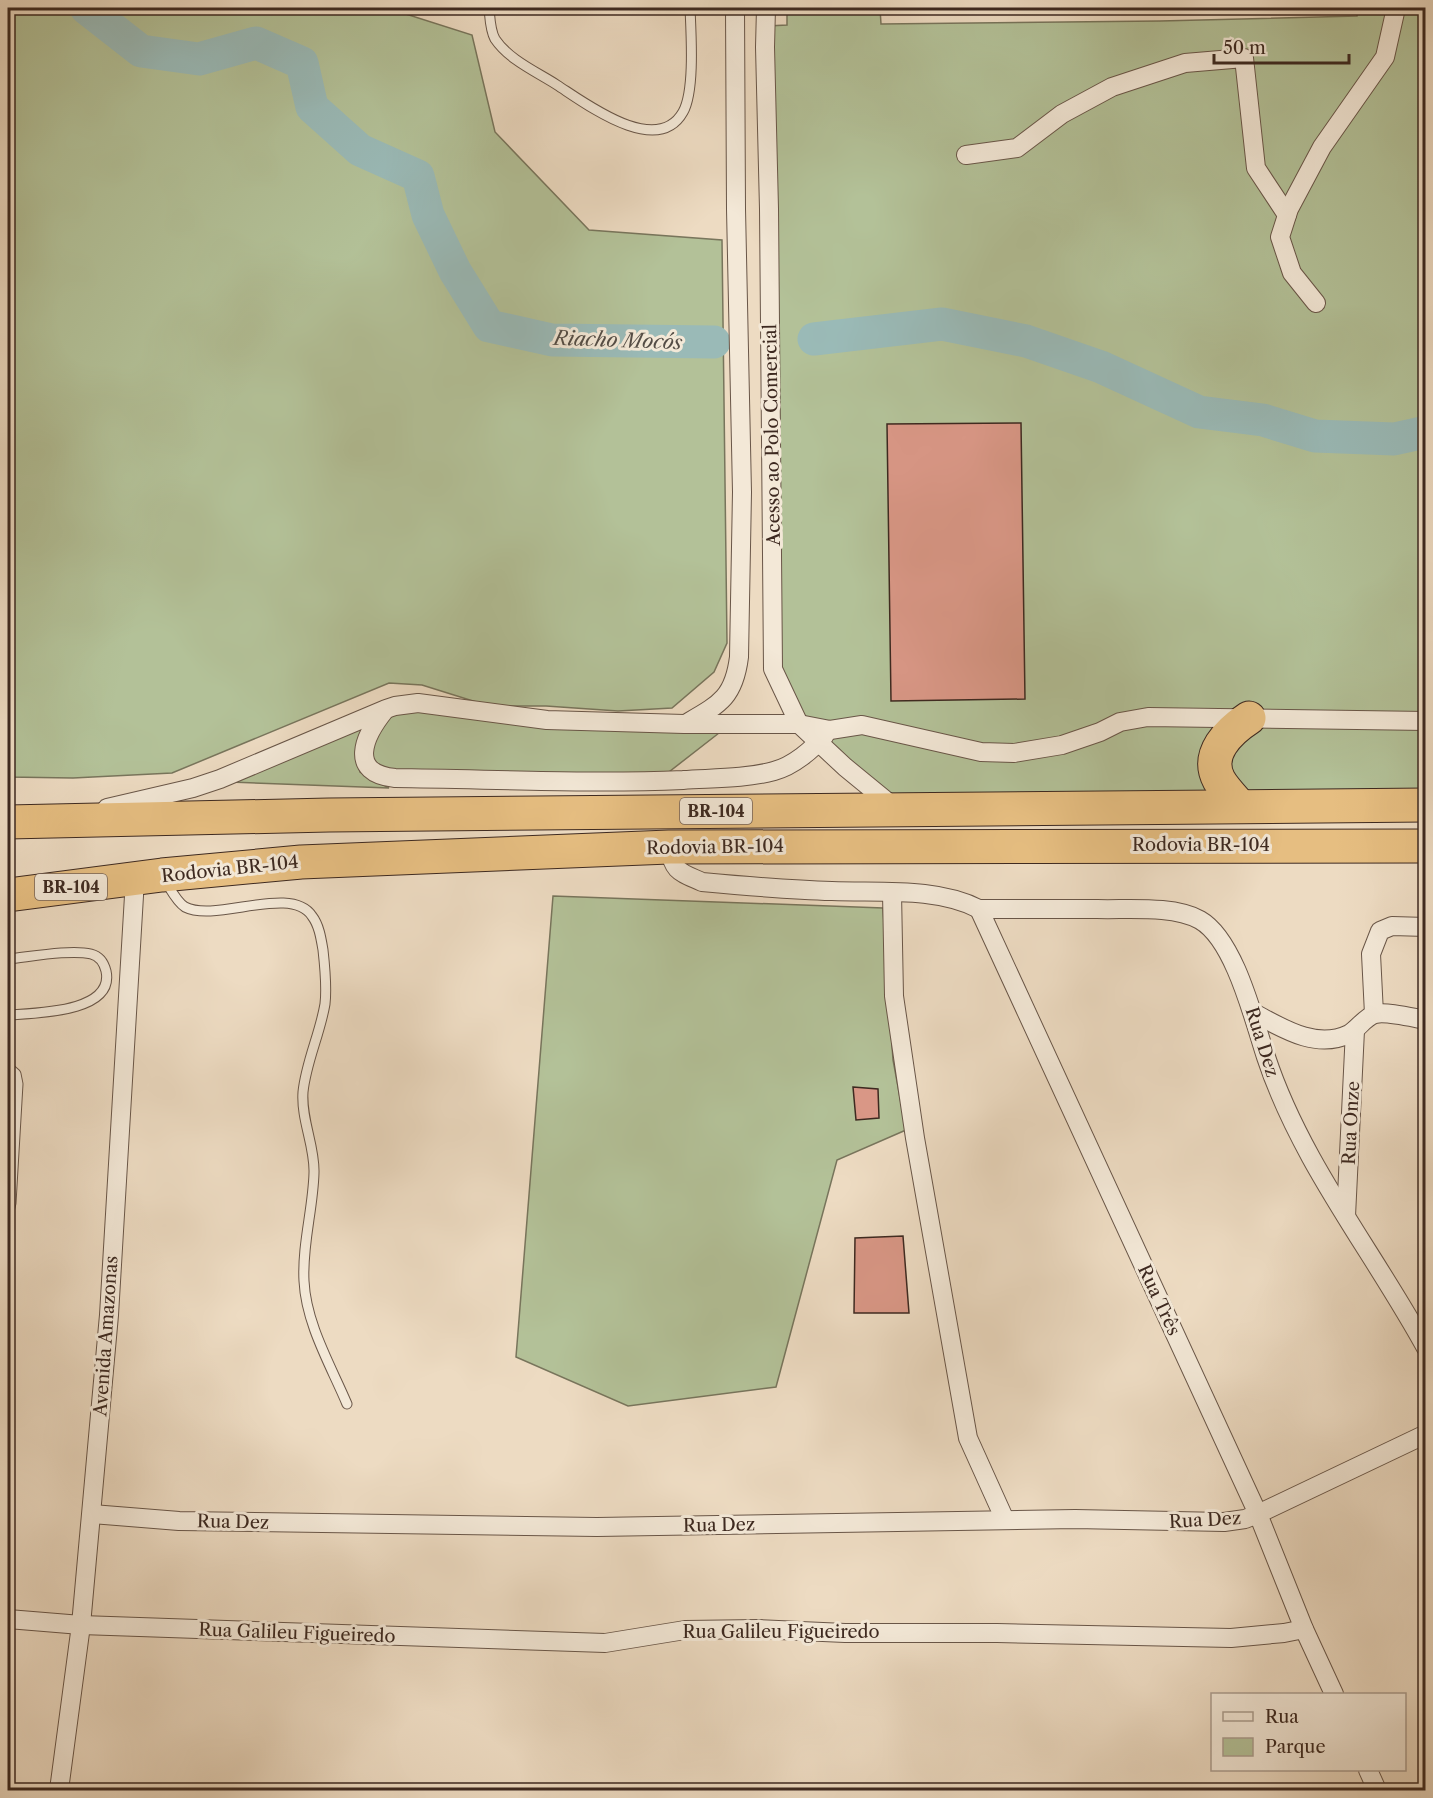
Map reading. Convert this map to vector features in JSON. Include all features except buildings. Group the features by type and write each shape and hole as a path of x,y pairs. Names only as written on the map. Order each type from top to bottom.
{"highway":[{"path":"1240,806 1219,779 1216,772 1216,759 1228,733 1250,718"},
{"name":"Rodovia BR-104","path":"8,822 329,814 1425,805"},
{"name":"Rodovia BR-104","path":"8,895 148,877 356,858 496,855 669,847 1425,846"}],"street":[{"name":"Acesso ao Polo Comercial","path":"684,724 713,708 728,694 736,678 739,657 742,492 736,209 735,8"},
{"name":"Acesso ao Polo Comercial","path":"766,8 773,669 799,724 824,736 899,811"},
{"path":"1316,303 1292,273 1280,237 1287,215 1323,147 1385,57 1396,8"},
{"path":"966,155 1017,148 1062,114 1112,87 1185,63 1244,58 1256,168 1287,215"},
{"path":"736,209 769,209"},
{"path":"47,822 202,785 395,705 418,703 537,719 684,724 799,724"},
{"path":"386,709 371,726 364,754 365,761 375,773 395,778 620,782 736,777 774,771 799,758 824,736 852,725 868,726 981,752 1014,753 1062,745 1130,719 1148,717 1425,721"},
{"path":"669,847 671,861 675,867 702,882 805,890 942,896 979,909"},
{"name":"Avenida Amazonas","path":"59,1791 81,1625 92,1514 148,877"},
{"path":"892,893 894,996 915,1138 968,1438 1005,1520"},
{"name":"Rua Dez","path":"979,909 1144,909 1172,912 1200,920 1213,930 1228,952 1254,1013 1281,1099 1320,1175 1425,1348"},
{"name":"Rua Três","path":"979,909 1258,1514 1304,1629 1333,1693"},
{"path":"1374,1014 1371,954 1380,931 1392,926 1425,927"},
{"path":"1254,1013 1300,1036 1312,1038 1338,1037 1355,1030 1374,1014 1425,1020"},
{"name":"Rua Onze","path":"1346,1216 1355,1030"},
{"name":"Rua Dez","path":"92,1514 179,1521 597,1527 1005,1520 1224,1522 1245,1519 1258,1514 1425,1434"},
{"name":"Rua Galileu Figueiredo","path":"8,1620 81,1625 605,1643 685,1630 759,1629 844,1633 997,1633 1231,1638 1304,1629"},
{"path":"1368,1771 1377,1791"}],"lane":[{"path":"489,8 494,37 516,59 608,118 628,126 652,129 675,122 686,106 690,80 690,8"},
{"path":"148,877 192,909 298,905 311,913 318,929 324,958 326,990 303,1095 315,1171 303,1261 305,1297 310,1316 348,1404"},
{"path":"8,959 56,954 94,955 104,964 107,978 103,990 87,1003 57,1010 8,1015"},
{"path":"8,1067 16,1074 18,1084 11,1203 8,1216"}],"green space":[{"path":"8,8 387,8 472,35 495,132 589,230 722,240 727,643 714,672 672,708 618,711 546,706 489,706 422,685 389,683 172,773 73,778 8,777"},
{"path":"787,8 880,8 881,24 1357,16 1357,8 1425,8 1425,800 901,802 817,738 777,667 767,26 787,25"},
{"path":"410,710 506,722 719,733 665,775 388,773 373,763 373,734 386,717"},
{"path":"363,724 359,746 360,772 389,788 230,782"},
{"path":"553,896 883,908 893,1060 906,1130 837,1160 776,1387 628,1406 516,1357"}],"waterway":[{"name":"Riacho Mocós","path":"86,8 141,51 199,59 256,43 302,63 312,107 360,150 418,176 428,215 455,271 489,326 552,340 714,342"},
{"path":"814,339 942,324 1026,341 1101,367 1199,412 1263,420 1315,436 1394,439 1426,432"}]}
